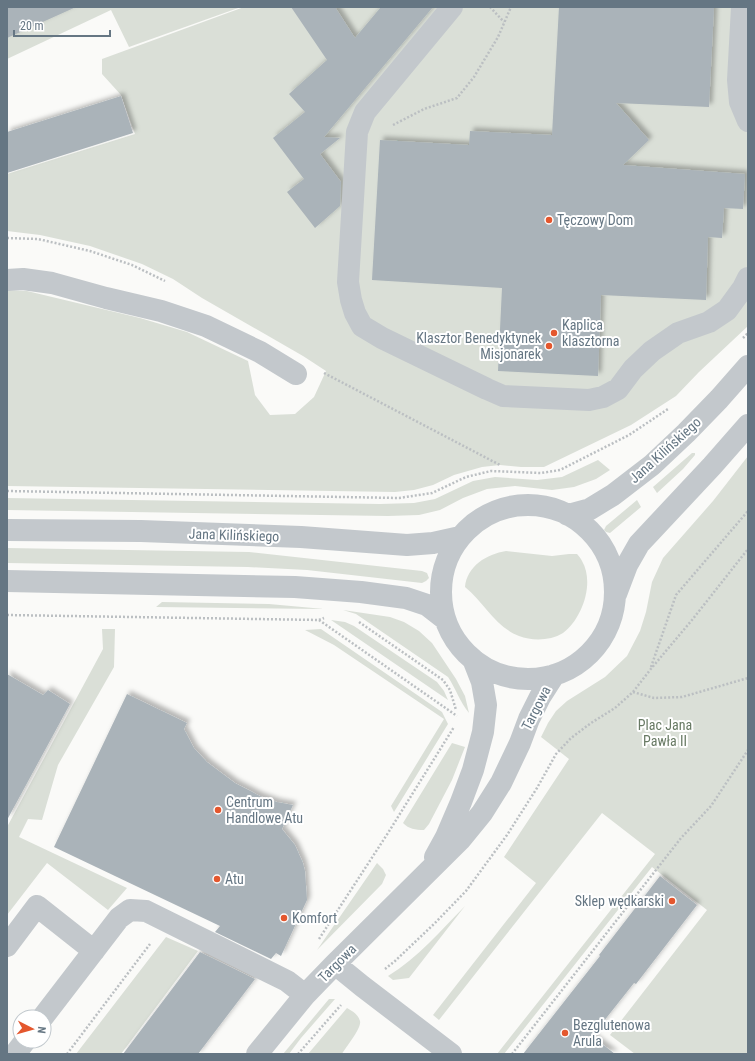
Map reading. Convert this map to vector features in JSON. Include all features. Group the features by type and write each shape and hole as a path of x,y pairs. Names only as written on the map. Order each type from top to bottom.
{"street":[{"path":"452,7 365,112 357,132 348,282 351,300 362,326 382,338 487,390 503,396 589,400 603,397 618,390 634,369 652,350 678,334 709,322 727,310 744,288 748,278"},
{"path":"742,7 738,80 740,102 748,121"},
{"path":"7,280 23,279 52,283 161,311 206,326 253,348 296,374"},
{"name":"Jana Kilińskiego","path":"568,515 590,510 613,495 652,465 719,399 748,366"},
{"path":"615,597 614,577 608,558 598,540 585,526 568,515 552,508 536,505 502,509 486,516 472,525 460,537 452,549 446,562 441,591 445,619 452,634 461,648 484,667 497,674 511,678 525,679 539,679 570,669 584,659 596,646 606,631 612,615 615,597 627,565 639,544 748,426"},
{"name":"Jana Kilińskiego","path":"7,530 165,532 301,537 407,545 433,543 460,537"},
{"path":"7,581 295,587 361,592 406,598 427,604 445,619"},
{"name":"Targowa","path":"424,877 446,837 461,802 473,770 483,732 486,705 482,682 473,659"},
{"name":"Targowa","path":"257,1054 305,995 334,964 460,840 482,813 501,783 520,743 529,719 540,697 554,675"},
{"path":"7,946 37,906 94,951"},
{"path":"49,1009 119,918 130,910 146,911 167,921 287,981 305,995"},
{"path":"334,964 451,1054"}],"path":[{"path":"490,7 504,22"},
{"path":"390,127 424,109 457,98 474,77 498,37 511,7"},
{"path":"7,238 38,239 90,251 132,265"},
{"path":"742,339 748,333"},
{"path":"7,491 399,498 432,493 466,477 491,471 541,473 560,470 629,435 670,407"},
{"path":"650,670 676,595 748,511"},
{"path":"298,1054 338,1008 362,986 395,961 466,891 507,835 537,788 556,754 571,738 615,708 633,692 748,549"},
{"path":"7,615 319,620 325,618"},
{"path":"319,620 459,718 450,690 443,680 359,621"},
{"path":"633,692 654,698 682,697 748,678"},
{"path":"316,943 388,833 455,725"},
{"path":"512,1054 681,838 711,806 748,750"},
{"path":"67,1054 167,921"}],"green space":[{"path":"7,7 241,7 129,47 111,10 7,59"},
{"path":"244,7 748,7 748,326 676,396 631,425 544,467 500,465 482,467 454,475 433,485 414,490 395,492 7,486 7,290 27,291 140,318 187,332 248,361 255,395 270,415 295,414 314,397 326,371 303,356 202,298 173,279 142,264 90,246 40,235 7,231 7,174 135,134 121,95 102,74 102,59"},
{"path":"692,453 695,453 695,455 683,469 657,493 653,487"},
{"name":"Plac Jana Pawła II","path":"748,456 748,1054 635,1054 610,1035 707,910 652,867 504,1054 497,1054 655,854 602,813 439,1020 433,1015 536,883 504,857 569,759 541,737 556,711 567,701 605,677 627,656 640,631 646,612 652,582 663,558 713,501"},
{"path":"598,460 610,470 596,479 574,487 552,490 515,486 487,489 463,498 440,510 419,515 388,516 7,510 7,498 380,504 414,503 435,499 473,481 495,477 537,480 562,477"},
{"path":"637,500 641,507 610,533 604,530 606,526"},
{"path":"7,548 249,552 422,571 427,573 429,578 422,583 307,570 248,567 7,563"},
{"path":"506,551 552,556 577,554 580,558 586,570 587,590 581,610 576,619 563,633 547,639 530,639 519,636 503,627 465,587 470,573 479,562 492,555"},
{"path":"162,602 269,604 324,609 156,607"},
{"path":"343,610 390,617 404,622 419,631 432,643 456,679 465,696 469,713 448,677 356,614"},
{"path":"331,620 345,622 354,626 437,682 444,691 448,700"},
{"path":"102,629 115,629 114,667 58,765 42,820 28,819 19,837 127,888 108,910 47,863 7,915 7,827 103,649"},
{"path":"321,629 442,712 448,724 394,812 391,806 444,719 334,645 305,630"},
{"path":"452,743 465,747 452,780 429,824 424,830 410,828 403,823"},
{"path":"377,863 386,875 382,884 317,950"},
{"path":"465,906 409,978 393,980 388,976 419,952"},
{"path":"166,937 198,951 121,1054 76,1054"},
{"path":"329,999 335,999 289,1054 283,1054"},
{"path":"347,1008 358,1016 360,1024 356,1033 342,1054 308,1054"}],"building":[{"path":"7,7 76,7 7,38"},
{"path":"291,7 335,7 355,38 381,7 433,7 324,137 340,138 320,154 341,182 340,206 315,228 287,192 304,179 273,138 305,112 289,94 327,60"},
{"name":"Tęczowy Dom","path":"559,7 714,7 709,107 616,103 649,140 623,165 745,174 743,209 724,208 722,238 708,237 706,300 601,295 598,376 498,371 502,288 372,280 380,140 469,145 470,131 552,135"},
{"path":"121,96 133,133 7,173 7,132"},
{"path":"7,674 43,695 48,690 70,704 7,820"},
{"path":"127,694 187,723 184,729 194,748 207,762 235,783 260,796 277,802 293,805 282,829 295,845 303,863 307,900 281,956 276,953 271,959 215,932 220,926 54,847"},
{"path":"660,876 697,905 636,984 634,983 592,1036 615,1054 523,1054 600,956 599,955"},
{"path":"200,952 255,979 198,1054 123,1054"}],"place":[{"name":"Tęczowy Dom","path":"549,220"},
{"name":"Kaplica klasztorna","path":"554,333"},
{"name":"Klasztor Benedyktynek Misjonarek","path":"549,346"},
{"name":"Centrum Handlowe Atu","path":"218,810"},
{"name":"Atu","path":"217,879"},
{"name":"Sklep wędkarski","path":"672,901"},
{"name":"Komfort","path":"284,918"},
{"name":"Bezglutenowa Arula","path":"565,1033"}]}
